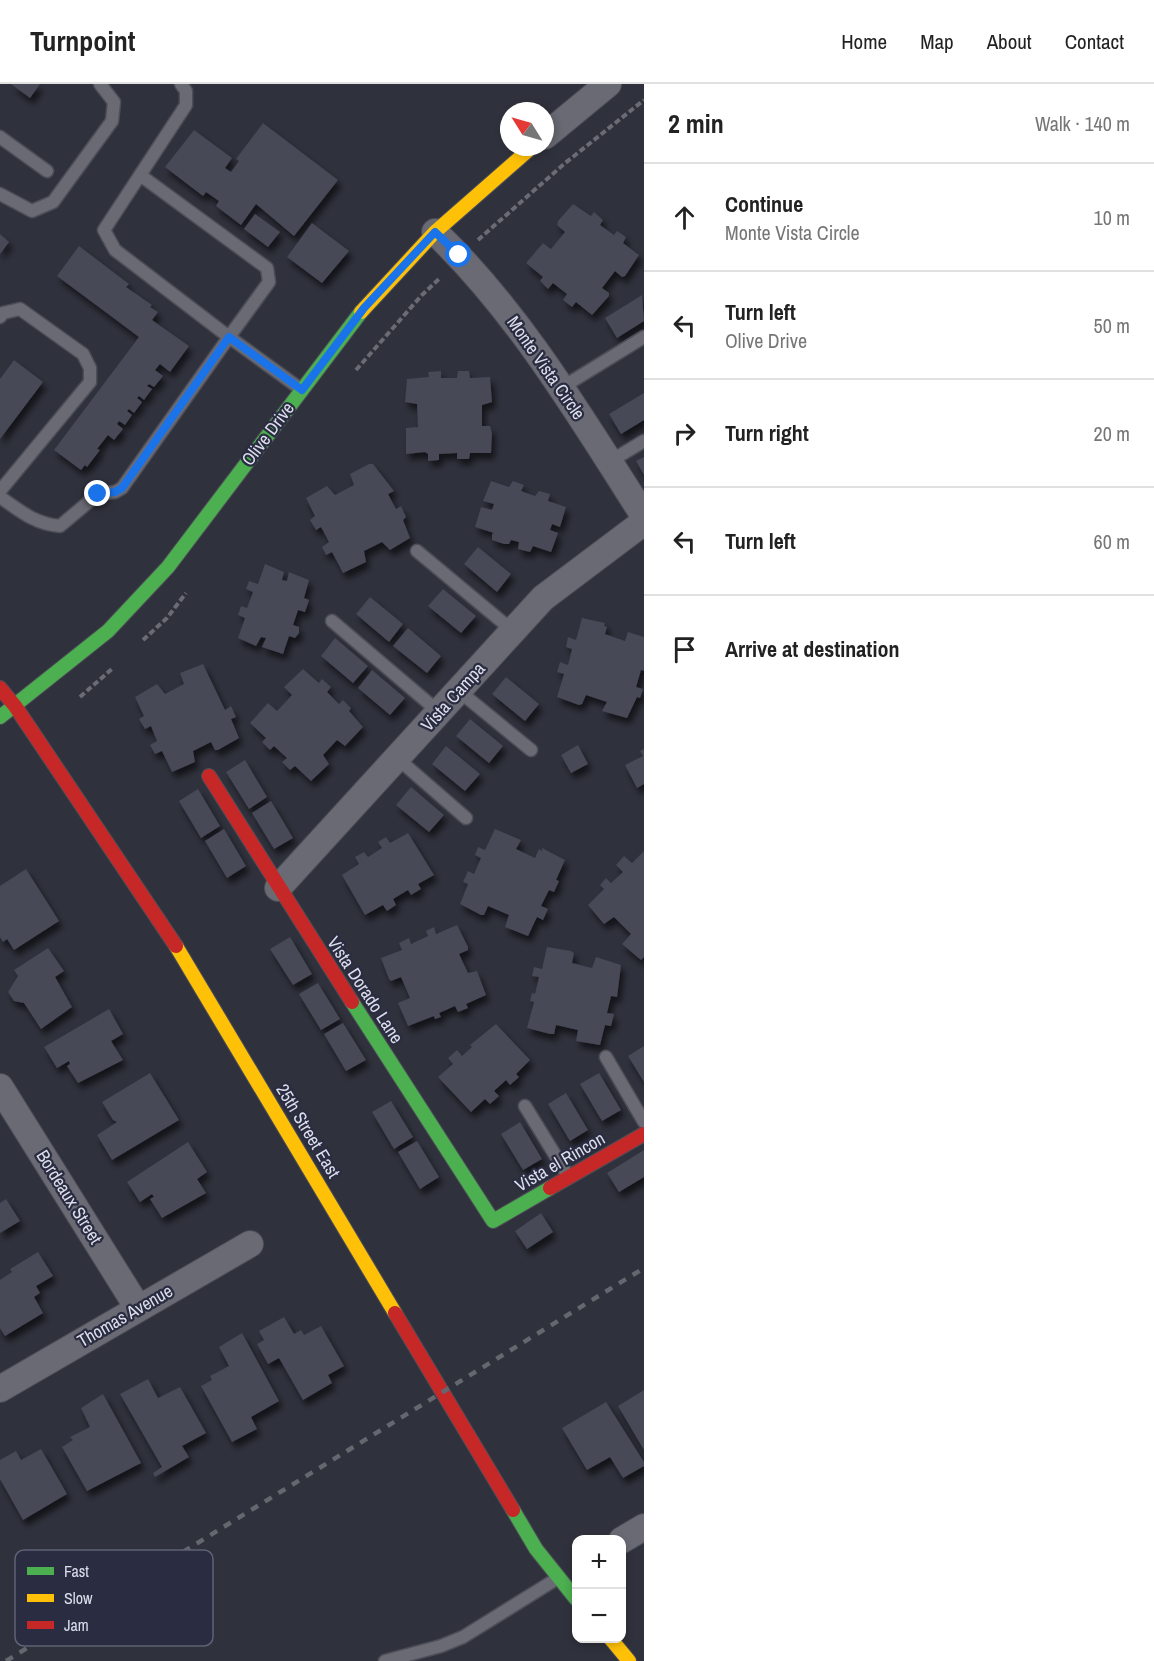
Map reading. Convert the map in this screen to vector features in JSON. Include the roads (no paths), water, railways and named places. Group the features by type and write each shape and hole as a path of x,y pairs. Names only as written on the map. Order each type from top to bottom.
{"street":[{"path":"554,129 608,84"},
{"name":"Olive Drive","path":"0,717 108,631 168,567 364,308 435,232 522,156"},
{"name":"Monte Vista Circle","path":"435,232 492,292 561,388 644,516"},
{"name":"Vista Campa","path":"278,888 543,598 644,522"},
{"name":"25th Street East","path":"0,687 185,960 536,1550 568,1572 573,1589"},
{"name":"Vista Dorado Lane","path":"209,776 278,888 493,1221"},
{"name":"Bordeaux Street","path":"0,1087 138,1308"},
{"name":"Vista el Rincon","path":"493,1221 644,1134"},
{"name":"Thomas Avenue","path":"0,1389 250,1244"},
{"path":"626,1537 644,1527"},
{"path":"614,1643 629,1661"}],"lane":[{"path":"0,194 32,211 53,202 112,121 114,102 100,84"},
{"path":"181,84 186,91 186,105 104,230 115,250 302,390"},
{"path":"0,137 47,171"},
{"path":"0,497 31,519 44,525 60,526 98,494 115,492 122,488 269,282 267,268 140,176"},
{"path":"0,317 3,313 20,309 83,354 90,368 90,382 0,490"},
{"path":"561,388 644,337"},
{"path":"609,462 644,441"},
{"path":"417,551 513,631"},
{"path":"332,621 439,712"},
{"path":"459,691 531,750"},
{"path":"397,758 466,818"},
{"path":"606,1058 644,1122"},
{"path":"525,1106 568,1177"},
{"path":"385,1661 441,1646 463,1636 568,1572"}],"railway":[{"path":"186,1550 644,1268"},
{"path":"6,1661 30,1646"}]}
